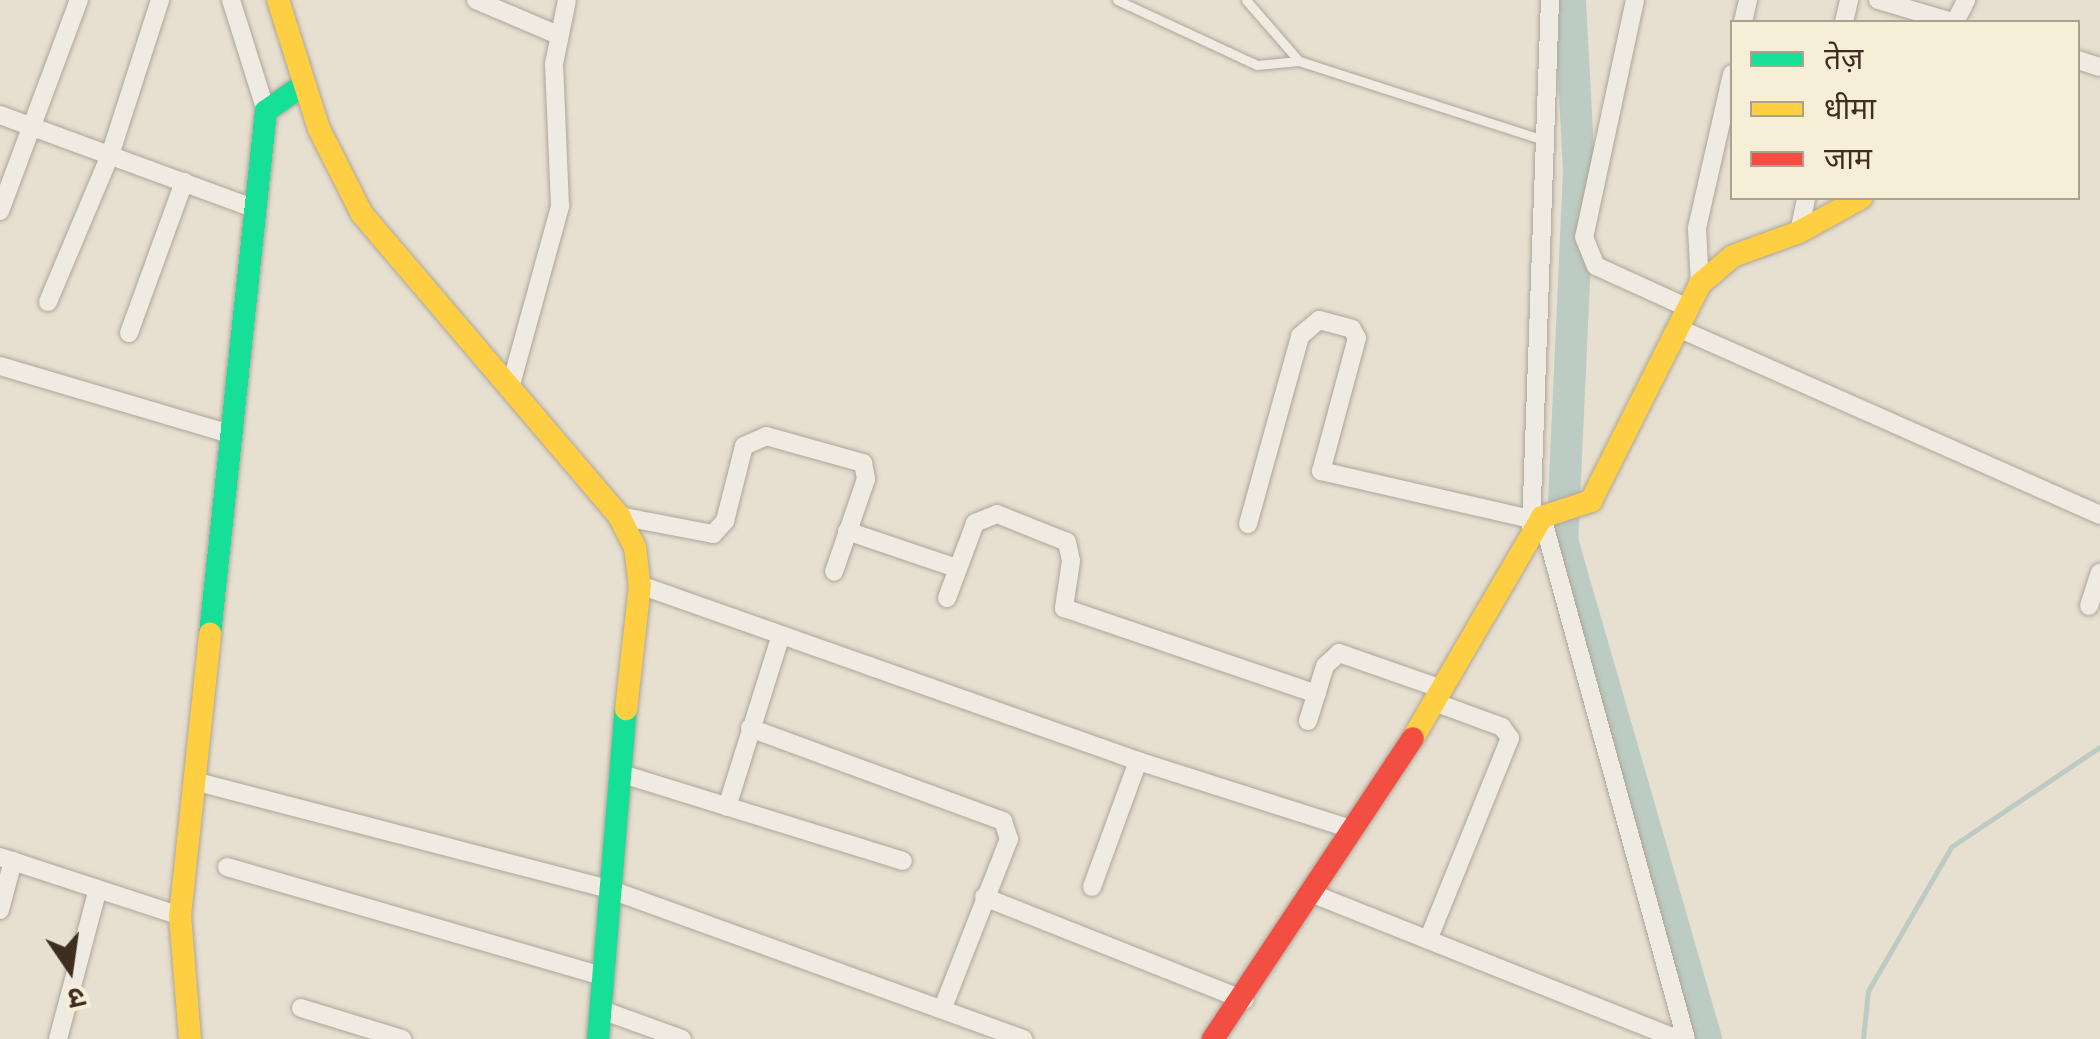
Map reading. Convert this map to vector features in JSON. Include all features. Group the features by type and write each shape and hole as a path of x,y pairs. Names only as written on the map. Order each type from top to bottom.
{"street":[{"path":"0,212 80,0"},
{"path":"48,302 110,155 160,0"},
{"path":"190,1039 180,916 266,111 231,0"},
{"path":"278,0 303,84 362,214 619,516 635,547 640,585 606,888 598,1039"},
{"path":"476,0 558,35"},
{"path":"510,388 560,206 558,35 567,0"},
{"path":"1550,0 1545,520 1686,1039"},
{"path":"1636,0 1584,238 1596,266 1683,318 2100,514"},
{"path":"1878,0 1947,20"},
{"path":"1700,284 1698,228 1730,83"},
{"path":"266,111 303,84"},
{"path":"0,115 255,208"},
{"path":"129,334 184,182"},
{"path":"1799,232 1806,200"},
{"path":"1248,524 1300,336 1319,320 1352,329 1356,338 1321,470 1545,520 1591,502 1700,284 1733,256 1799,232 1857,200"},
{"path":"0,366 230,434"},
{"path":"619,516 695,533 720,530 744,446 756,435 863,463 866,479 834,572"},
{"path":"947,598 975,522 997,514 1067,542 1071,561 1064,608 1317,694"},
{"path":"1214,1039 1244,1000 1354,830 1545,520"},
{"path":"847,532 956,568"},
{"path":"2090,606 2100,573"},
{"path":"640,585 1138,762 1354,830"},
{"path":"727,807 781,635"},
{"path":"1308,721 1325,666 1339,652 1502,727 1510,738 1428,940"},
{"path":"750,728 1003,822 1009,838 943,1006"},
{"path":"1092,887 1138,762"},
{"path":"619,773 903,862"},
{"path":"194,781 606,888 943,1006 1002,1035 1024,1039"},
{"path":"0,910 6,859 180,916"},
{"path":"227,867 601,976"},
{"path":"58,1039 98,889"},
{"path":"1313,894 1677,1039"},
{"path":"984,897 1244,1000"},
{"path":"301,1008 402,1039"},
{"path":"599,1009 682,1039"}],"lane":[{"path":"1117,0 1257,64 1298,62 1548,142"},
{"path":"1246,0 1298,62"}],"waterway":[{"path":"1570,0 1579,171 1562,540 1706,1039"},
{"path":"1863,1039 1868,991 1951,847 2100,747"}],"traffic: fast":[{"path":"210,634 266,111 303,85"},
{"path":"598,1039 626,709"}],"traffic: slow":[{"path":"278,0 319,129 362,214 619,516 635,547 640,585 626,709"},
{"path":"1413,738 1542,517 1591,501 1700,284 1733,256 1799,232 1857,200"},
{"path":"190,1039 180,916 210,634"}],"traffic: jam":[{"path":"1213,1039 1413,738"}]}
